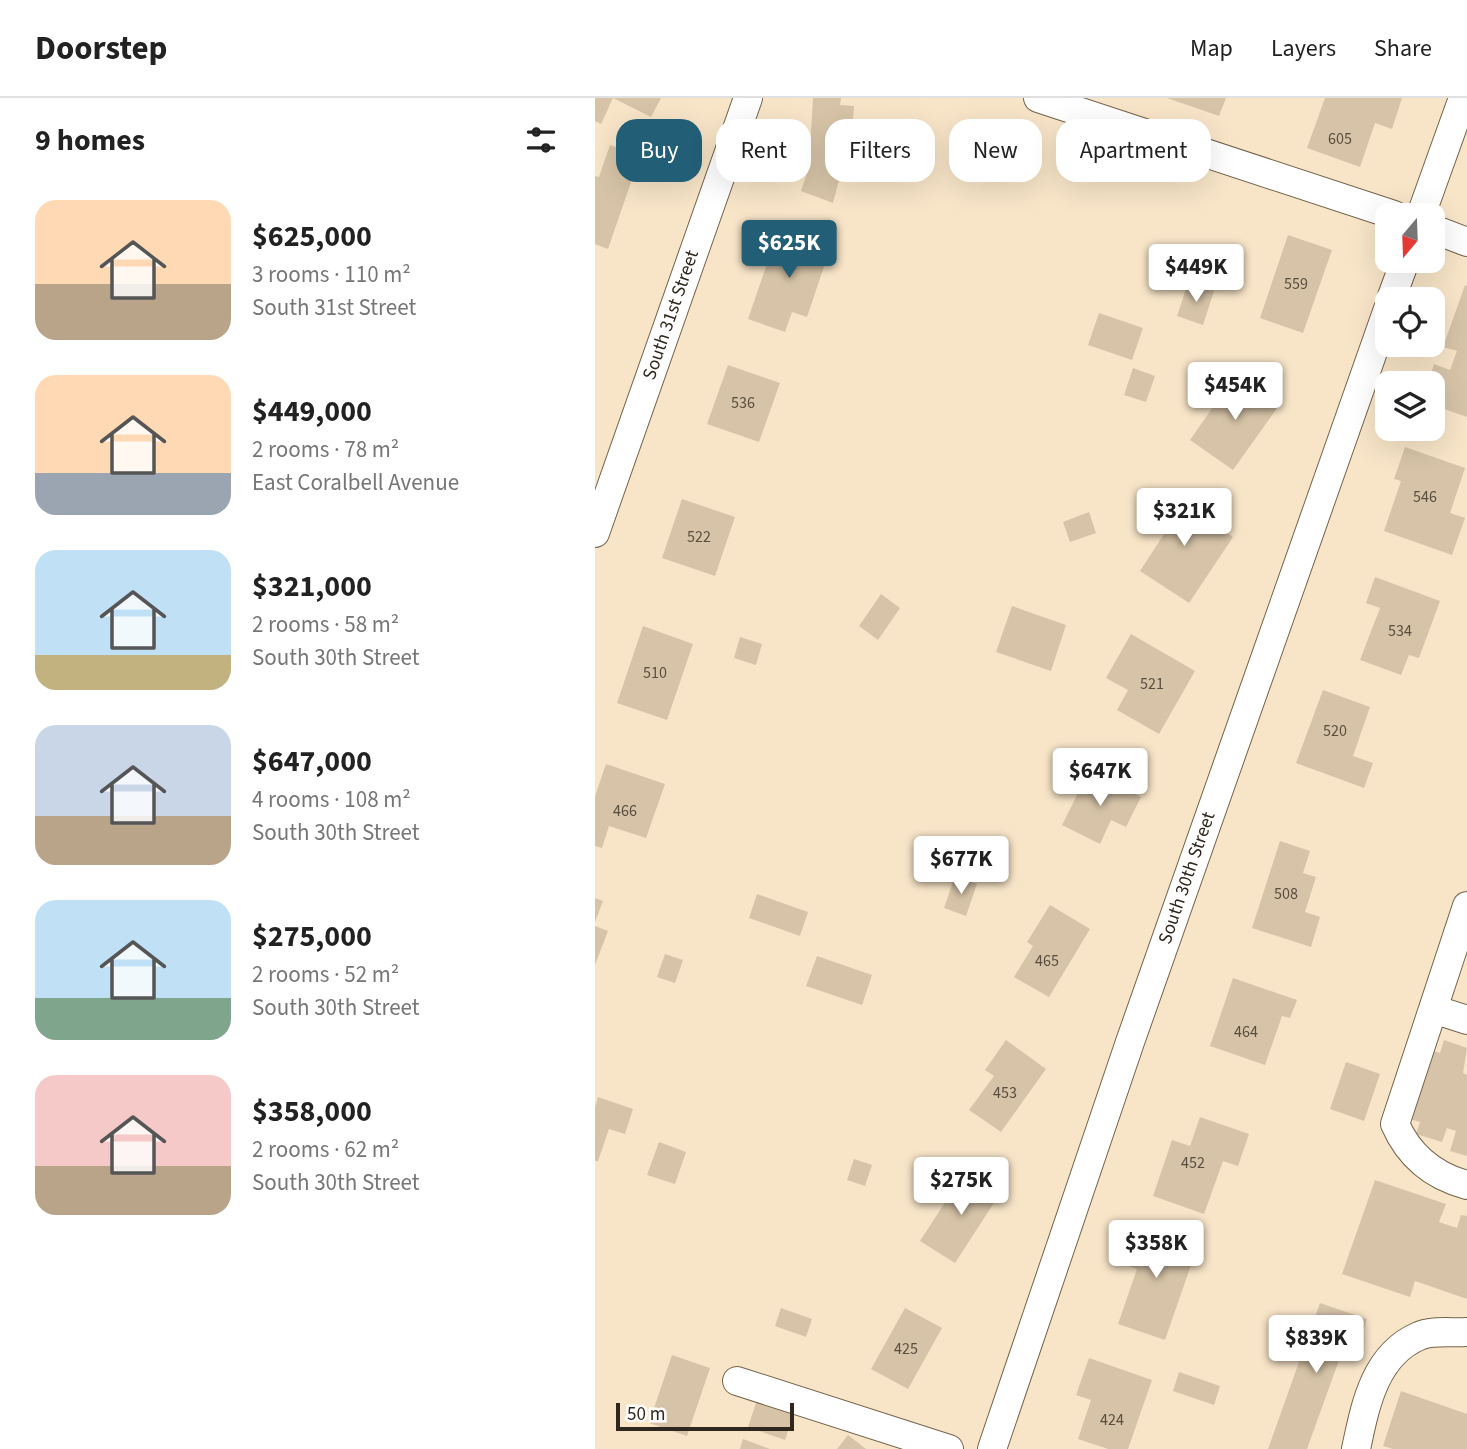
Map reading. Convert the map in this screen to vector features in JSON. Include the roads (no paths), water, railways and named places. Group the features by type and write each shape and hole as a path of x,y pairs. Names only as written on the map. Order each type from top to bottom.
{"street":[{"name":"South 31st Street","path":"595,533 748,98"},
{"path":"1038,98 1099,108 1375,208"},
{"path":"1425,203 1463,98"},
{"path":"1445,234 1467,242"},
{"name":"South 30th Street","path":"992,1449 1130,1042 1375,346"},
{"path":"1467,906 1395,1124 1405,1147 1433,1171 1467,1185"},
{"path":"1433,1009 1467,1020"},
{"path":"1356,1449 1366,1398 1391,1354 1420,1335 1467,1332"},
{"path":"737,1381 949,1449"}]}
